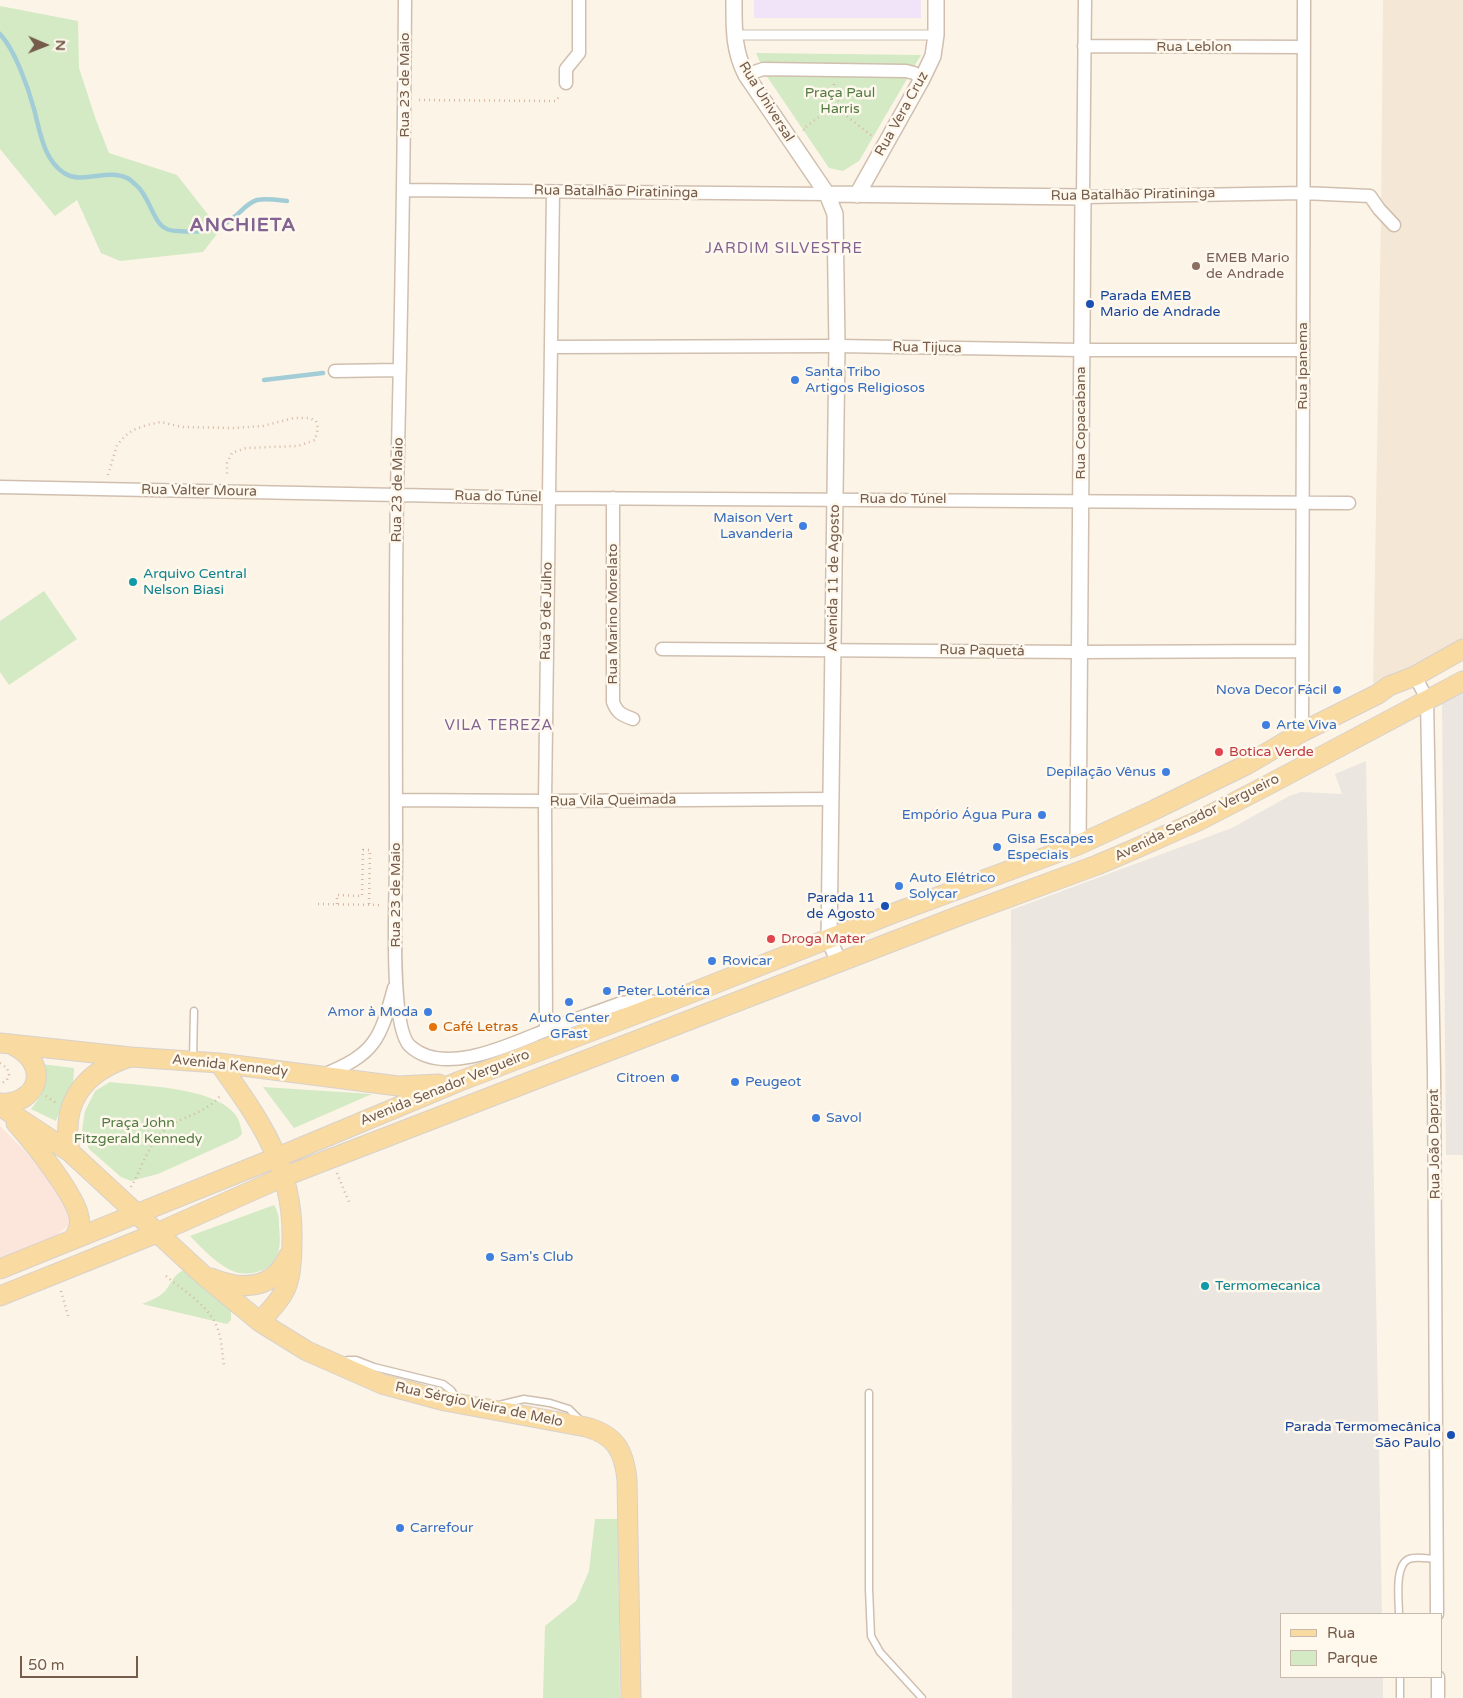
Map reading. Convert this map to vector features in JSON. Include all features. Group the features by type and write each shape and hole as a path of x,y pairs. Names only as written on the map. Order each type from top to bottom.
{"main road":[{"name":"Avenida Senador Vergueiro","path":"0,1269 460,1081 829,940 894,913 1078,846 1248,764 1302,732 1378,694 1389,686 1415,676 1463,649"},
{"name":"Avenida Senador Vergueiro","path":"0,1296 157,1233 331,1159 1130,851 1198,821 1463,681"},
{"name":"Avenida Kennedy","path":"6,1043 131,1057 219,1063 398,1086 433,1085 460,1081"},
{"path":"1,1106 20,1100 28,1095 34,1087 36,1075 34,1064 23,1051 6,1043"},
{"path":"70,1152 67,1132 69,1113 78,1092 91,1077 108,1066 131,1057"},
{"path":"219,1063 260,1122 277,1156 291,1210 292,1248 286,1288 260,1322"},
{"path":"1,1106 70,1152 138,1214"},
{"path":"1,1106 45,1159 75,1206 80,1222 73,1240"},
{"name":"Rua Sérgio Vieira de Melo","path":"138,1214 203,1275 260,1322 307,1351 382,1384 459,1403 586,1427 600,1432 614,1441 621,1454 626,1472 631,1698"},
{"path":"203,1275 230,1284 247,1286 262,1283 273,1278 282,1269 292,1248"}],"street":[{"name":"Rua 23 de Maio","path":"405,0 404,190 397,494 396,800 396,981 402,1032 406,1041 413,1048 431,1056 451,1058 466,1057 497,1049 546,1030"},
{"path":"566,83 566,69 579,53 579,0"},
{"name":"Rua Universal","path":"734,0 734,34 737,55 746,75 827,194"},
{"name":"Rua Vera Cruz","path":"857,195 933,56 936,35 936,0"},
{"name":"Rua Copacabana","path":"1078,846 1085,0"},
{"name":"Rua Ipanema","path":"1302,732 1304,0"},
{"path":"734,34 936,35"},
{"name":"Rua Leblon","path":"1084,46 1304,47"},
{"path":"746,75 763,69 906,71 914,73 922,79"},
{"name":"Rua Batalhão Piratininga","path":"404,190 827,194"},
{"name":"Rua 9 de Julho","path":"546,1030 545,801 553,192"},
{"name":"Rua Batalhão Piratininga","path":"857,195 1083,197 1303,193 1370,196 1394,225"},
{"path":"827,194 857,195"},
{"name":"Avenida 11 de Agosto","path":"827,194 835,214 837,346 829,940 839,962"},
{"name":"Rua Tijuca","path":"551,347 837,346 1082,350 1303,350"},
{"path":"335,371 400,370"},
{"name":"Rua Valter Moura","path":"0,487 397,494"},
{"name":"Rua do Túnel","path":"397,494 548,498 1349,503"},
{"name":"Rua Marino Morelato","path":"613,498 613,702 616,710 621,715 633,719"},
{"name":"Rua Paquetá","path":"662,649 1079,652 1302,651"},
{"name":"Rua João Daprat","path":"1415,676 1426,699 1434,1091 1437,1613"},
{"name":"Rua Vila Queimada","path":"396,800 830,799"},
{"name":"Rua 23 de Maio","path":"320,1076 353,1061 371,1047 385,1022 396,981"},
{"path":"546,1030 621,1003 641,1001 668,1002"},
{"path":"1438,1678 1438,1698"}],"lane":[{"path":"193,1061 194,1011"},
{"path":"869,1393 869,1589 871,1636 880,1652 922,1698"},
{"path":"1399,1613 1399,1573 1403,1564 1409,1559 1437,1559"},
{"path":"1400,1678 1400,1698"}],"path":[{"path":"405,100 556,101"},
{"path":"828,110 828,102 834,100 840,103 839,110"},
{"path":"828,110 834,113 839,110"},
{"path":"803,129 828,110"},
{"path":"839,110 873,137"},
{"path":"107,489 108,472 117,445 133,430 147,425 161,422 182,427 233,428 263,426 294,418 309,418 316,421 318,428 315,440 298,446 246,448 232,453 227,463 226,491"},
{"path":"337,904 337,895 362,896 363,850 370,850 368,905"},
{"path":"318,904 396,905"},
{"path":"0,1064 7,1068 9,1075 7,1080 0,1084"},
{"path":"124,1200 149,1151 162,1133 173,1124 204,1111 217,1100 232,1082"},
{"path":"34,1087 69,1113"},
{"path":"331,1159 349,1202"},
{"path":"48,1276 51,1287 59,1284 68,1316"},
{"path":"166,1276 202,1306 215,1323 219,1332 224,1365"}],"shaded area":[{"path":"754,0 921,0 921,18 754,18"},
{"path":"1383,0 1463,0 1463,655 1373,687 1381,216"},
{"path":"1463,687 1463,1155 1446,1155 1442,698"},
{"name":"Termomecanica","path":"1366,761 1382,1613 1280,1613 1280,1678 1383,1678 1383,1698 1012,1698 1011,910 1232,828 1289,796 1301,792 1342,794 1335,774"},
{"path":"0,1126 24,1150 50,1182 72,1222 55,1237 0,1259"}],"green space":[{"path":"0,6 78,21 79,68 109,153 177,175 220,230 203,252 120,261 101,253 77,200 55,216 0,149"},
{"name":"Praça Paul Harris","path":"756,53 921,55 859,161 843,171 829,168 766,75"},
{"path":"44,591 77,639 9,685 0,672 0,621"},
{"path":"41,1064 74,1068 73,1085 56,1121 31,1109 44,1088 45,1083"},
{"name":"Praça John Fitzgerald Kennedy","path":"110,1082 176,1089 210,1098 223,1104 234,1113 242,1134 238,1138 158,1174 131,1181 121,1177 89,1149 82,1130 85,1111 95,1091"},
{"path":"263,1087 372,1094 294,1128"},
{"path":"274,1205 279,1219 279,1250 273,1263 264,1270 240,1273 228,1269 190,1236"},
{"path":"184,1270 207,1291 227,1305 231,1311 231,1320 227,1324 142,1304 161,1295 175,1276"},
{"path":"595,1519 618,1519 620,1698 543,1698 545,1626 576,1601 589,1571"}],"waterway":[{"path":"0,34 11,49 25,80 43,144 51,160 64,173 79,177 119,175 128,179 140,189 161,225 166,229 174,231 193,232 215,228 236,216 253,201 269,199 287,201"},
{"path":"264,380 323,373"}],"place":[{"name":"EMEB Mario de Andrade","path":"1196,266"},
{"name":"Parada EMEB Mario de Andrade","path":"1090,304"},
{"name":"Santa Tribo Artigos Religiosos","path":"795,380"},
{"name":"Maison Vert Lavanderia","path":"803,526"},
{"name":"Arquivo Central Nelson Biasi","path":"133,582"},
{"name":"Nova Decor Fácil","path":"1337,690"},
{"name":"Arte Viva","path":"1266,725"},
{"name":"Botica Verde","path":"1219,752"},
{"name":"Depilação Vênus","path":"1166,772"},
{"name":"Empório Água Pura","path":"1042,815"},
{"name":"Gisa Escapes Especiais","path":"997,847"},
{"name":"Auto Elétrico Solycar","path":"899,886"},
{"name":"Parada 11 de Agosto","path":"885,906"},
{"name":"Droga Mater","path":"771,939"},
{"name":"Rovicar","path":"712,961"},
{"name":"Peter Lotérica","path":"607,991"},
{"name":"Auto Center GFast","path":"569,1002"},
{"name":"Amor à Moda","path":"428,1012"},
{"name":"Café Letras","path":"433,1027"},
{"name":"Citroen","path":"675,1078"},
{"name":"Peugeot","path":"735,1082"},
{"name":"Savol","path":"816,1118"},
{"name":"Sam's Club","path":"490,1257"},
{"name":"Termomecanica","path":"1205,1286"},
{"name":"Parada Termomecânica São Paulo","path":"1451,1435"},
{"name":"Carrefour","path":"400,1528"}],"district":[{"name":"ANCHIETA","path":"243,226"},
{"name":"JARDIM SILVESTRE","path":"784,249"},
{"name":"VILA TEREZA","path":"499,726"}]}
